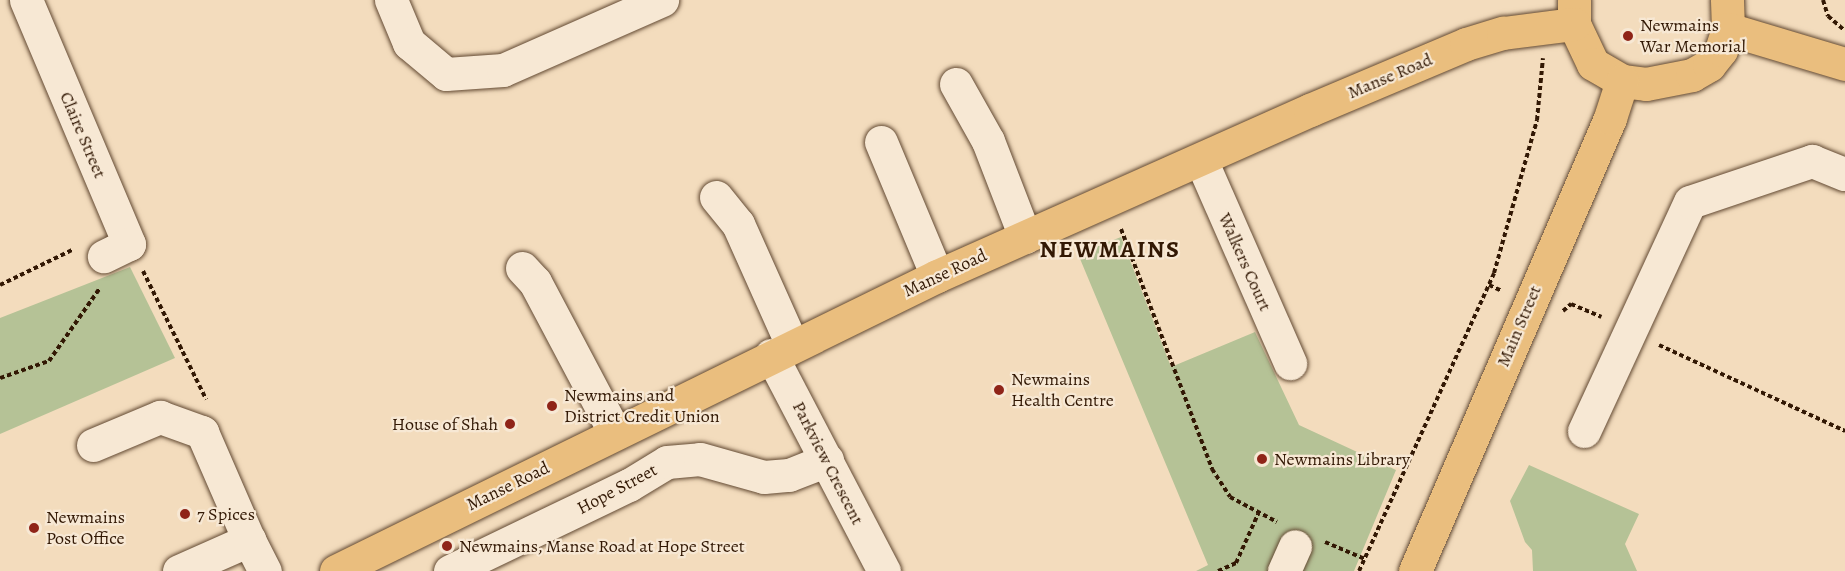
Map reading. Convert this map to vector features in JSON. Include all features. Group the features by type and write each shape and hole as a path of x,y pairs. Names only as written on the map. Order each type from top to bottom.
{"main road":[{"path":"1565,17 1593,64 1622,81 1647,84 1692,75 1709,65 1721,50 1728,14 1845,64"},
{"name":"Manse Road","path":"336,571 782,350 937,276 1466,44 1565,17"},
{"name":"Main Street","path":"1415,571 1610,118 1622,81"}],"street":[{"name":"Claire Street","path":"26,0 118,242"},
{"path":"391,0 409,43 446,74 503,70 662,0"},
{"path":"956,84 988,141 1025,237"},
{"path":"881,142 937,276"},
{"name":"Walkers Court","path":"1201,160 1290,363"},
{"path":"1584,431 1690,202 1812,161 1845,174"},
{"name":"Parkview Crescent","path":"716,196 738,224 782,350 827,460 884,571"},
{"path":"522,268 535,282 615,433"},
{"path":"93,445 160,417 202,432 265,571"},
{"name":"Hope Street","path":"450,571 629,485 667,462 700,459 764,477 789,475 827,460"},
{"path":"179,571 249,540"}],"path":[{"path":"1823,0 1828,16 1845,30"},
{"path":"1359,571 1489,285 1565,17"},
{"path":"1110,200 1212,469 1230,497 1258,514 1295,545 1365,559"},
{"path":"0,285 118,242"},
{"path":"0,378 49,361 118,242"},
{"path":"1489,285 1559,315 1571,304 1845,431"},
{"path":"1218,571 1236,564 1258,514"}],"green space":[{"path":"1121,237 1171,367 1255,332 1299,425 1396,470 1354,571 1196,571 1208,565 1078,254"},
{"path":"130,267 175,358 0,434 0,318"},
{"path":"1529,465 1639,514 1625,544 1637,571 1533,571 1532,550 1525,542 1510,501"}],"place":[{"name":"Newmains War Memorial","path":"1628,36"},
{"name":"Newmains Health Centre","path":"999,390"},
{"name":"Newmains and District Credit Union","path":"552,406"},
{"name":"House of Shah","path":"510,424"},
{"name":"Newmains Library","path":"1262,459"},
{"name":"7 Spices","path":"185,514"},
{"name":"Newmains Post Office","path":"34,528"},
{"name":"Newmains, Manse Road at Hope Street","path":"447,546"}],"district":[{"name":"NEWMAINS","path":"1110,250"}]}
